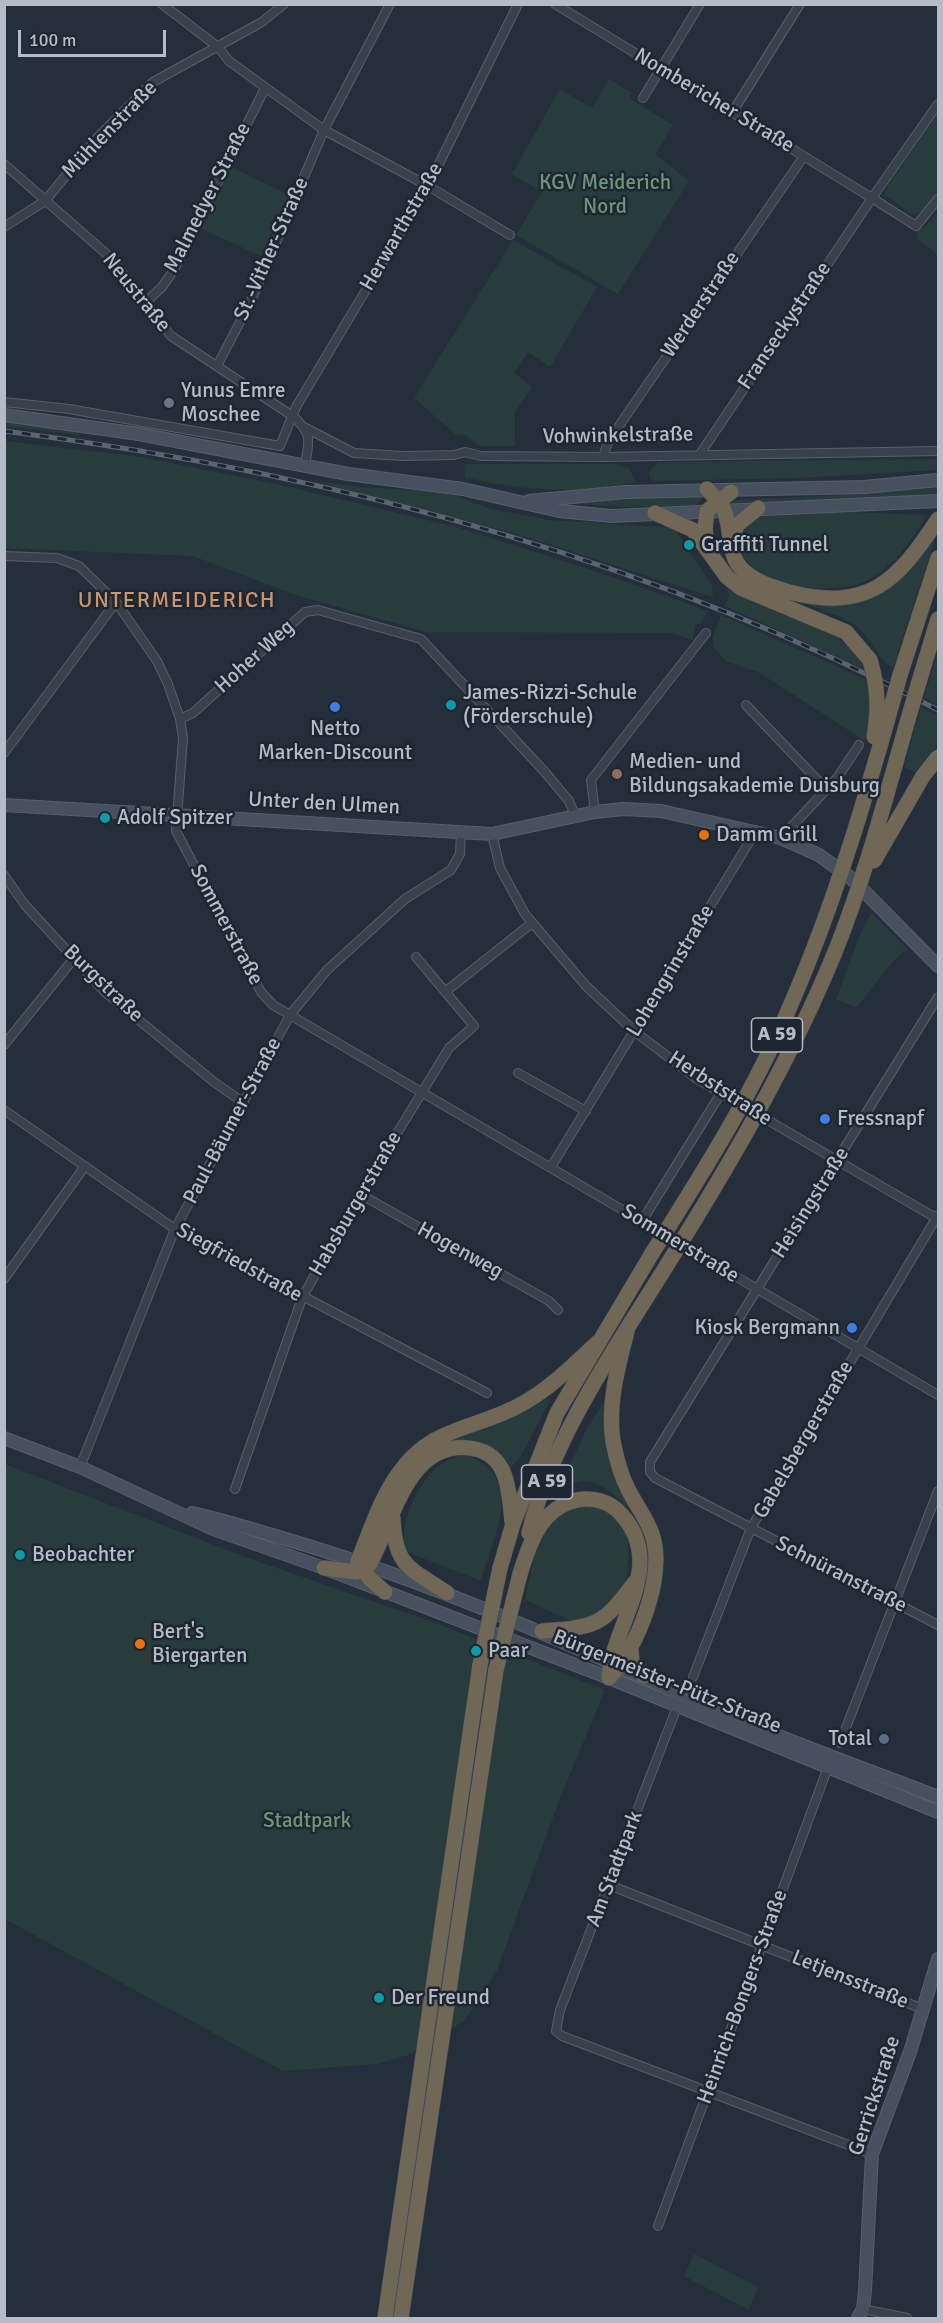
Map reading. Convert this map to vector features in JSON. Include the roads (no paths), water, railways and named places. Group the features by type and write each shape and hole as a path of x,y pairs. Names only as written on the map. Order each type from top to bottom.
{"highway":[{"path":"707,489 720,503 730,544 740,568 764,584 806,596 839,600 861,595 893,576 937,522"},
{"path":"707,546 705,529 720,503"},
{"path":"730,544 737,525 758,508"},
{"path":"655,513 685,525 707,546 727,577 741,588 846,632 870,660 877,683 879,709 865,798"},
{"name":"A 59","path":"385,2319 478,1677 500,1568 513,1524 557,1413 731,1122 790,1007 840,880 900,675 939,558"},
{"name":"A 59","path":"401,2319 496,1670 529,1545 535,1513 574,1421 742,1142 807,1016 858,889 939,619"},
{"path":"858,889 906,803 939,758"},
{"path":"628,1328 613,1397 613,1438 617,1462 627,1489 652,1535 656,1556 653,1583 631,1650 632,1662 644,1676"},
{"path":"364,1565 387,1492 399,1472 425,1446 460,1427 503,1413 532,1398 559,1378 598,1342"},
{"path":"364,1565 408,1482 428,1459 441,1451 465,1447 479,1450 494,1459 504,1472 513,1524"},
{"path":"529,1545 548,1514 560,1505 585,1498 615,1508 632,1530 639,1556 633,1606 609,1678"},
{"path":"393,1510 394,1544 402,1562 447,1593"},
{"path":"324,1568 364,1565"},
{"path":"364,1565 385,1592"},
{"path":"542,1631 581,1628 602,1621 610,1615 637,1580"},
{"path":"615,1663 631,1650"}],"main road":[{"path":"4,415 139,434 348,474 463,489 559,511 612,516 939,480"},
{"path":"522,502 563,496 707,489"},
{"path":"720,503 758,508 939,501"},
{"name":"Unter den Ulmen","path":"4,805 492,834 595,812 623,809 661,811 756,831 781,838 819,855 852,879 939,966"},
{"name":"Bürgermeister-Pütz-Straße","path":"4,1438 80,1467 179,1511 213,1529 324,1568 609,1678 939,1812"},
{"name":"Bürgermeister-Pütz-Straße","path":"179,1511 226,1520 447,1593 542,1631 743,1721 939,1797"},
{"name":"Gerrickstraße","path":"861,2314 872,2154 939,1959"}],"street":[{"path":"162,4 218,47 229,61 324,130 428,186 510,235"},
{"name":"Mühlenstraße","path":"4,227 45,201 97,138 153,82 262,22 284,4"},
{"name":"St.-Vither-Straße","path":"217,366 251,301 324,130 390,4"},
{"name":"Herwarthstraße","path":"4,402 80,410 280,446 294,417 296,407 428,186 518,4"},
{"name":"Nombericher Straße","path":"555,4 916,226 939,199"},
{"path":"643,98 700,4"},
{"path":"732,113 800,4"},
{"name":"Malmedyer Straße","path":"146,302 162,287 174,270 265,88"},
{"name":"Franseckystraße","path":"700,454 872,198 939,104"},
{"name":"Werderstraße","path":"603,457 608,442 804,156"},
{"name":"Neustraße","path":"4,164 111,258 171,336 294,417 306,428"},
{"path":"305,465 309,440 306,428"},
{"name":"Vohwinkelstraße","path":"306,428 354,453 403,456 454,455 465,452 481,456 603,457 939,451"},
{"path":"4,556 57,558 79,566 116,602 157,661 180,719 183,738 182,775 176,815"},
{"path":"4,753 116,602"},
{"name":"Hoher Weg","path":"180,719 193,713 305,612 318,610 421,639 544,771 569,801 575,815"},
{"path":"595,812 591,780 706,633"},
{"path":"746,705 826,789"},
{"path":"781,838 850,762 859,745"},
{"name":"Sommerstraße","path":"176,815 176,831 261,992 273,1005 939,1395"},
{"name":"Lohengrinstraße","path":"551,1167 756,831"},
{"name":"Paul-Bäumer-Straße","path":"80,1467 175,1229 290,1015 335,962 405,899 451,870 460,854 461,832"},
{"name":"Herbststraße","path":"492,834 500,868 532,923 586,986 634,1031 697,1079 837,1161 937,1216"},
{"name":"Burgstraße","path":"4,875 25,905 106,993 214,1082 244,1103"},
{"path":"445,992 532,923"},
{"path":"4,1045 75,957"},
{"path":"416,957 474,1026 449,1048 423,1092"},
{"name":"Heisingstraße","path":"650,1472 650,1462 939,997"},
{"path":"518,1073 586,1111"},
{"name":"Habsburgerstraße","path":"235,1489 302,1298 360,1194 423,1092"},
{"path":"642,1221 721,1093"},
{"name":"Siegfriedstraße","path":"4,1110 175,1229 487,1394"},
{"path":"4,1279 85,1166"},
{"name":"Hogenweg","path":"360,1194 549,1301 558,1310"},
{"name":"Gabelsbergerstraße","path":"693,1677 751,1528 937,1216"},
{"name":"Schnüranstraße","path":"650,1472 655,1478 939,1625"},
{"path":"840,1743 939,1491"},
{"name":"Am Stadtpark","path":"677,1707 560,2010 556,2031 562,2036 708,2093"},
{"name":"Heinrich-Bongers-Straße","path":"658,2226 828,1767"},
{"name":"Letjensstraße","path":"609,1885 923,2009"},
{"path":"708,2093 872,2154"},
{"path":"861,2314 907,2319"}],"railway":[{"path":"4,431 125,449 246,471 366,497 484,529 601,566 716,608 828,656 938,710"}],"place":[{"name":"Yunus Emre Moschee","path":"169,403"},
{"name":"Graffiti Tunnel","path":"689,545"},
{"name":"James-Rizzi-Schule (Förderschule)","path":"451,705"},
{"name":"Netto Marken-Discount","path":"335,707"},
{"name":"Medien- und Bildungsakademie Duisburg","path":"617,774"},
{"name":"Adolf Spitzer","path":"105,818"},
{"name":"Damm Grill","path":"704,835"},
{"name":"Fressnapf","path":"825,1119"},
{"name":"Kiosk Bergmann","path":"852,1328"},
{"name":"Beobachter","path":"20,1555"},
{"name":"Bert's Biergarten","path":"140,1644"},
{"name":"Paar","path":"476,1651"},
{"name":"Total","path":"884,1739"},
{"name":"Der Freund","path":"379,1998"}],"district":[{"name":"UNTERMEIDERICH","path":"177,601"}],"park label":[{"name":"KGV Meiderich Nord","path":"605,195"},
{"name":"Stadtpark","path":"307,1821"}]}
